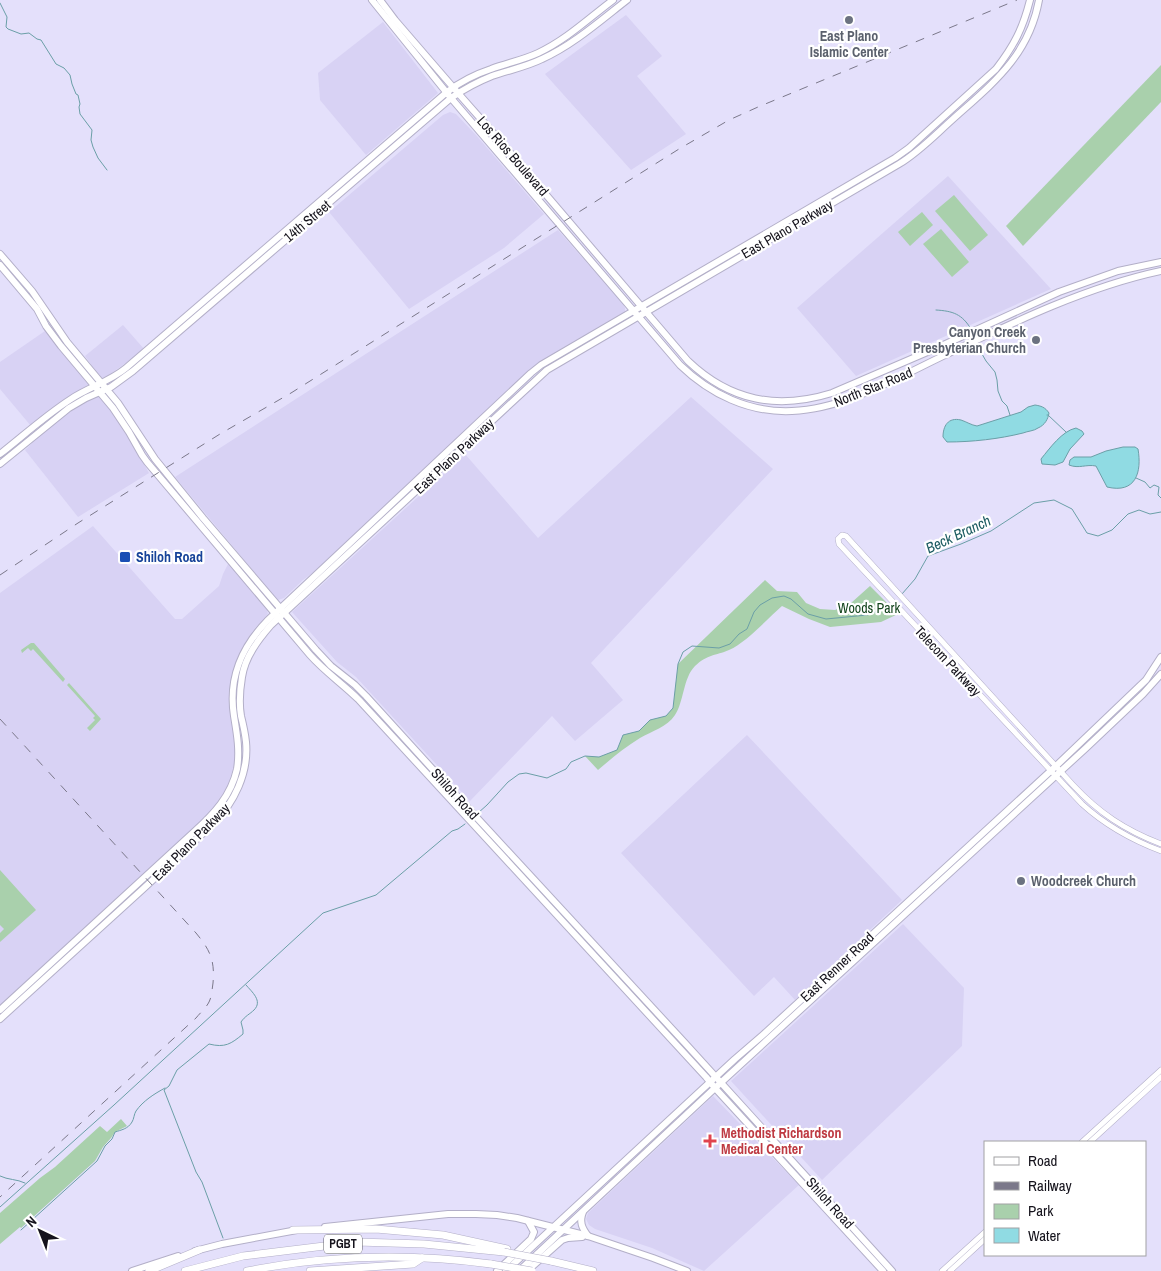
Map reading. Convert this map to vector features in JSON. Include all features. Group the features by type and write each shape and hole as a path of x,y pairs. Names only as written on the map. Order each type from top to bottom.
{"highway":[{"path":"293,1230 376,1229 443,1235 593,1271"},
{"name":"PGBT","path":"185,1271 243,1256 357,1242 424,1244 505,1251"},
{"path":"150,1271 199,1250"},
{"name":"PGBT","path":"247,1271 286,1264 333,1259 379,1257 422,1258 491,1264 532,1271"},
{"path":"310,1271 413,1264 422,1258"}],"main road":[{"name":"Los Rios Boulevard","path":"372,0 450,90 458,94 499,139 644,309"},
{"name":"Los Rios Boulevard","path":"380,0 393,22"},
{"name":"14th Street","path":"167,337 400,131 450,90 484,71 543,50 566,36 613,0"},
{"name":"14th Street","path":"0,464 68,400 104,386 167,337 452,98 482,80 518,69 550,56 571,43 627,0"},
{"name":"East Plano Parkway","path":"0,1010 65,955 223,814 230,804 246,754 240,708 239,675 262,635 279,613 337,559 370,524 531,373 546,362 639,316 644,309 909,148 996,68 1016,40 1025,19 1030,0"},
{"name":"East Plano Parkway","path":"686,284 892,168 918,151 1003,73 1023,44 1032,24 1038,0"},
{"path":"598,12 602,19"},
{"path":"566,36 571,43"},
{"path":"516,61 518,69"},
{"name":"Los Rios Boulevard","path":"450,90 452,98 634,310"},
{"path":"400,131 406,137"},
{"path":"493,146 499,139"},
{"path":"521,179 528,173"},
{"name":"Shiloh Road","path":"0,254 32,291 64,344 120,417 138,450 169,488 237,563"},
{"path":"594,265 602,259"},
{"name":"North Star Road","path":"644,309 692,366 708,378 728,390 742,395 776,402 790,402 817,398 832,393 1066,290 1118,271 1161,262"},
{"name":"Shiloh Road","path":"0,265 37,309 46,326 104,386 126,414 145,446 158,463 279,613 315,661 349,690 392,737 452,796 673,1035 716,1077 753,1123 883,1271"},
{"path":"1133,267 1136,276"},
{"name":"North Star Road","path":"634,310 680,365 708,388 745,405 773,410 812,410 847,400 902,377 1042,311 1136,276 1161,271"},
{"name":"East Plano Parkway","path":"337,559 375,529 547,370 634,310 644,309"},
{"path":"941,346 946,355"},
{"path":"687,372 692,366"},
{"path":"531,373 536,379"},
{"path":"868,377 873,389"},
{"path":"490,412 495,418"},
{"name":"14th Street","path":"0,454 38,428"},
{"path":"138,450 145,446"},
{"path":"447,452 453,458"},
{"path":"370,524 375,529"},
{"name":"Shiloh Road","path":"279,613 331,666 363,693 398,731 452,796"},
{"name":"East Renner Road","path":"1059,768 1146,680 1161,657"},
{"name":"East Renner Road","path":"506,1271 699,1093 712,1085 720,1083 807,999 1052,774 1143,694 1161,674"},
{"path":"392,737 398,731"},
{"name":"East Plano Parkway","path":"0,1019 65,955"},
{"name":"East Renner Road","path":"519,1271 670,1130 712,1085 716,1077 807,999"},
{"name":"Shiloh Road","path":"673,1035 682,1050 712,1085 753,1123"},
{"path":"682,1050 682,1054 702,1076 702,1088 699,1093"},
{"path":"669,1120 668,1126 670,1130"},
{"path":"652,1146 653,1135"},
{"name":"Shiloh Road","path":"811,1188 892,1271"},
{"path":"584,1211 581,1221 583,1230 588,1236"},
{"path":"132,1271 222,1244 293,1230 448,1214 476,1214 496,1215 564,1229 645,1255 687,1271"},
{"path":"497,1271 531,1239 534,1232 528,1221"},
{"path":"527,1271 562,1240 588,1236"}],"street":[{"name":"Telecom Parkway","path":"1161,844 1129,830 1102,813 1082,794 846,536 839,536 839,544 1082,804 1120,833 1161,851"},
{"path":"1091,1141 1161,1070"},
{"path":"1083,1141 1161,1077"},
{"path":"942,1271 984,1233"},
{"path":"950,1271 984,1240"}],"shaded area":[{"path":"626,15 662,56 637,76 686,134 631,170 545,74"},
{"path":"383,22 438,93 366,155 320,100 318,73"},
{"path":"450,112 456,114 476,135 544,214 504,248 409,309 329,212 443,115"},
{"path":"948,176 1051,289 856,376 797,308"},
{"path":"558,230 623,304 625,312 534,369 315,571 284,598 278,600 175,477"},
{"path":"123,325 144,349 106,377 100,377 85,356"},
{"path":"45,331 88,382 88,385 31,426 0,389 0,362"},
{"path":"96,396 99,396 109,407 122,425 149,473 78,517 25,450 60,419"},
{"path":"691,397 773,469 591,663 623,700 575,741 552,716 470,801 356,677 337,662 292,612 465,454 538,538"},
{"path":"93,526 175,619 182,619 219,586 229,562 267,610 268,614 246,641 232,678 236,736 234,765 225,792 206,817 0,1006 0,593"},
{"path":"747,735 902,900 795,1000 774,977 754,996 621,853"},
{"path":"903,924 964,988 962,1046 822,1180 731,1081"},
{"name":"Methodist Richardson Medical Center","path":"713,1096 799,1185 704,1271 652,1248 595,1229 589,1225 586,1219 588,1213"}],"green space":[{"path":"1161,65 1161,102 1023,246 1006,226"},
{"path":"954,195 988,235 970,251 935,211"},
{"path":"922,212 933,225 910,246 898,232"},
{"path":"941,229 969,262 952,277 923,244"},
{"name":"Woods Park","path":"765,580 777,591 797,592 806,603 820,609 835,610 851,603 870,586 898,614 881,622 830,627 782,606 743,642 729,650 708,657 695,666 688,677 678,710 672,719 664,726 629,745 598,770 585,756 599,757 617,750 623,735 639,731 650,720 666,716 673,708 678,664"},
{"path":"34,643 65,679 63,682 33,649 31,651 28,648 22,653 21,650"},
{"path":"69,683 101,719 90,731 87,728 95,720 93,718 95,716 67,685"},
{"path":"0,870 36,910 0,942 0,933 4,929 0,925"},
{"path":"121,1119 127,1126 115,1132 95,1161 21,1228 0,1244 0,1213 100,1126 107,1132"}],"water":[{"path":"1035,405 1043,407 1049,413 1044,424 1035,430 976,441 947,442 943,437 945,426 950,421 956,419 977,426 1021,412"},
{"path":"1076,428 1084,434 1070,449 1063,462 1055,465 1042,464 1041,459 1057,441 1066,433"},
{"path":"1123,447 1135,447 1138,449 1139,458 1138,473 1131,484 1125,487 1107,487 1096,466 1076,467 1069,465 1070,460 1074,457 1091,457"}],"waterway":[{"path":"0,3 7,17 6,27 21,34 29,33 41,40 56,64 64,68 70,75 78,95 80,114 92,130 91,140 93,147 107,170"},
{"path":"936,310 956,314 971,329"},
{"path":"982,354 995,372 998,391 1010,415"},
{"path":"1047,415 1066,432"},
{"path":"1136,478 1145,482 1150,488 1154,485 1159,487 1158,495 1161,498"},
{"name":"Beck Branch","path":"902,594 915,579 928,556 991,531 1034,503 1054,500 1072,509 1087,533 1098,536 1112,530 1128,514 1139,510 1150,514 1161,512"},
{"name":"Beck Branch","path":"478,813 508,782 519,774 526,773 547,778 566,769 571,762 585,756 599,757 617,750 623,735 639,731 650,720 666,716 673,708 678,664 683,652 692,646 719,648 730,644 739,634 747,629 754,612 760,605 772,598 784,596 791,599 808,614 826,619 867,615 886,608 892,603"},
{"path":"0,1207 323,913 376,895 452,831 465,824"},
{"path":"223,1238 164,1090 169,1086 177,1070 209,1044 219,1046 228,1044 243,1034 241,1022 254,1010 257,1003 256,997 246,985"},
{"path":"21,1230 97,1161 115,1132 124,1129 133,1121 136,1111 142,1104 165,1088"},
{"path":"0,1176 25,1183"}],"railway":[{"path":"0,575 78,523 220,434 291,393 679,149 729,120 1017,0"},
{"path":"0,719 196,933 205,945 213,968 210,1000 196,1018 0,1197"}],"place":[{"name":"East Plano Islamic Center","path":"849,20"},
{"name":"Canyon Creek Presbyterian Church","path":"1036,340"},
{"name":"Shiloh Road","path":"125,557"},
{"name":"Woodcreek Church","path":"1021,881"},
{"name":"Methodist Richardson Medical Center","path":"710,1141"}]}
